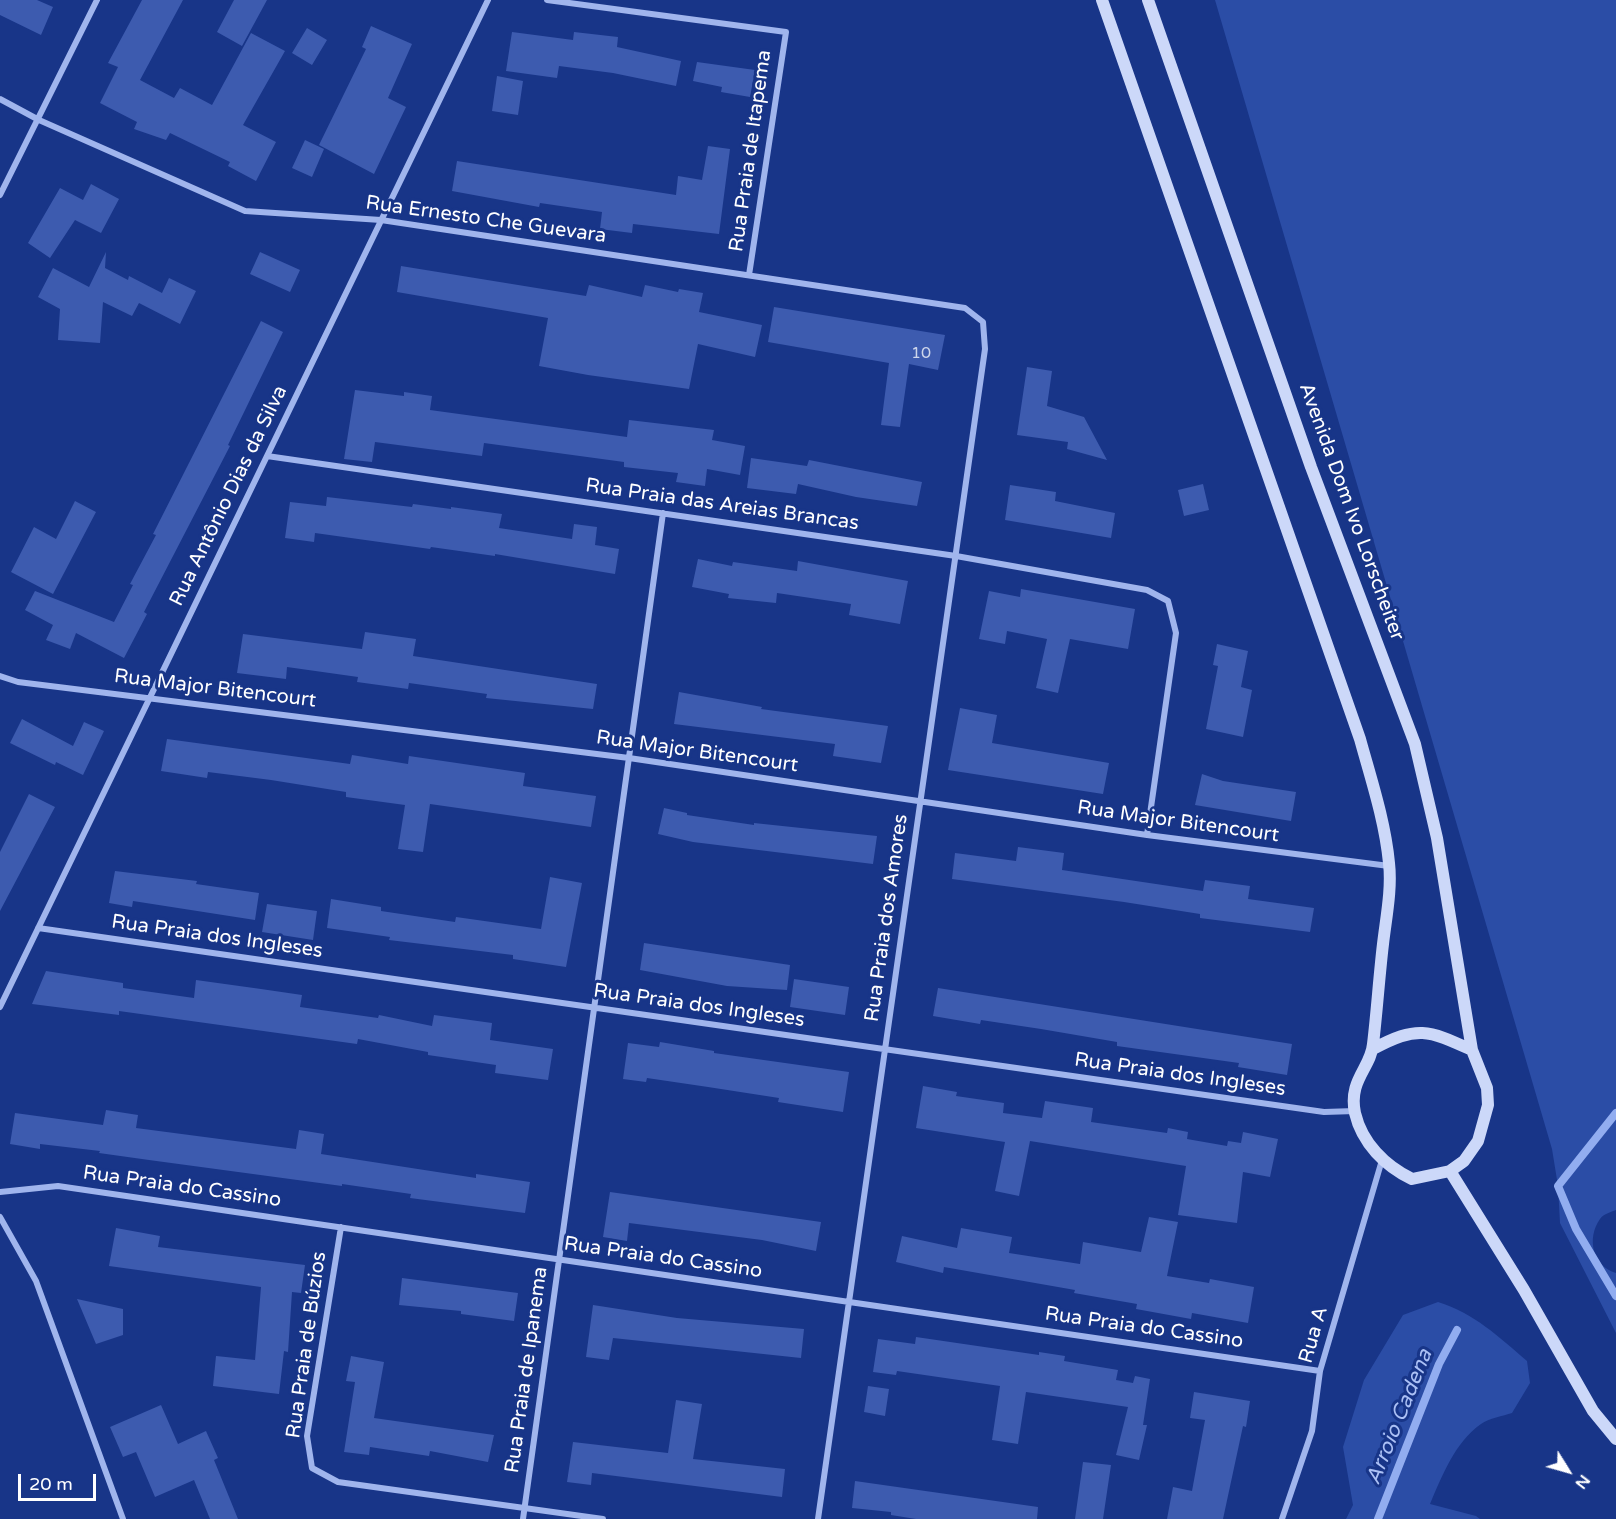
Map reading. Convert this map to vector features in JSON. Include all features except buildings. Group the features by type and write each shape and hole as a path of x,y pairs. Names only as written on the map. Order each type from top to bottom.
{"main road":[{"path":"1102,0 1360,739 1389,866 1373,1049 1358,1076 1354,1093 1354,1111"},
{"name":"Avenida Dom Ivo Lorscheiter","path":"1148,0 1311,466 1415,744 1450,903 1472,1050 1487,1088 1488,1105 1478,1141 1464,1161 1450,1170 1412,1179 1395,1171 1382,1160 1360,1127 1354,1111"},
{"path":"1373,1049 1401,1035 1427,1032 1444,1036 1472,1050"},
{"path":"1450,1170 1524,1290 1593,1411 1616,1439"}],"street":[{"path":"0,195 97,0"},
{"name":"Rua Antônio Dias da Silva","path":"0,1007 488,0"},
{"path":"547,0 604,8 605,0"},
{"name":"Rua Praia de Itapema","path":"604,8 786,32 749,275"},
{"name":"Rua Ernesto Che Guevara","path":"0,99 39,120 245,211 381,220 749,275 965,308 983,322"},
{"name":"Rua Praia dos Amores","path":"818,1519 986,349 983,322"},
{"name":"Rua Praia das Areias Brancas","path":"267,456 956,556 1147,590 1168,602 1176,633 1147,835"},
{"name":"Rua Praia de Ipanema","path":"523,1519 663,513"},
{"name":"Rua Major Bitencourt","path":"0,676 18,682 629,758 1147,835 1389,866"},
{"name":"Rua Praia dos Ingleses","path":"38,928 1324,1112 1354,1111"},
{"name":"Rua A","path":"1282,1519 1312,1431 1320,1371 1382,1160"},
{"name":"Rua Praia do Cassino","path":"0,1192 58,1186 1320,1371"},
{"path":"1,1221 36,1281 123,1519"},
{"name":"Rua Praia de Búzios","path":"340,1227 307,1436 312,1468 338,1482 525,1508"},
{"path":"525,1508 603,1519"}],"shaded area":[{"path":"1215,0 1616,0 1616,1210 1605,1214 1600,1219 1593,1235 1593,1243 1597,1258 1608,1269 1616,1273 1616,1333 1560,1223 1558,1186 1552,1149"},
{"path":"1438,1302 1475,1319 1527,1361 1530,1383 1512,1413 1484,1422 1472,1431 1450,1460 1430,1504 1480,1519 1346,1519 1353,1505 1343,1447 1364,1380 1403,1315"}],"waterway":[{"path":"1616,1113 1558,1186 1576,1229 1616,1296"},
{"name":"Arroio Cadena","path":"1378,1519 1439,1364 1457,1330"}]}
